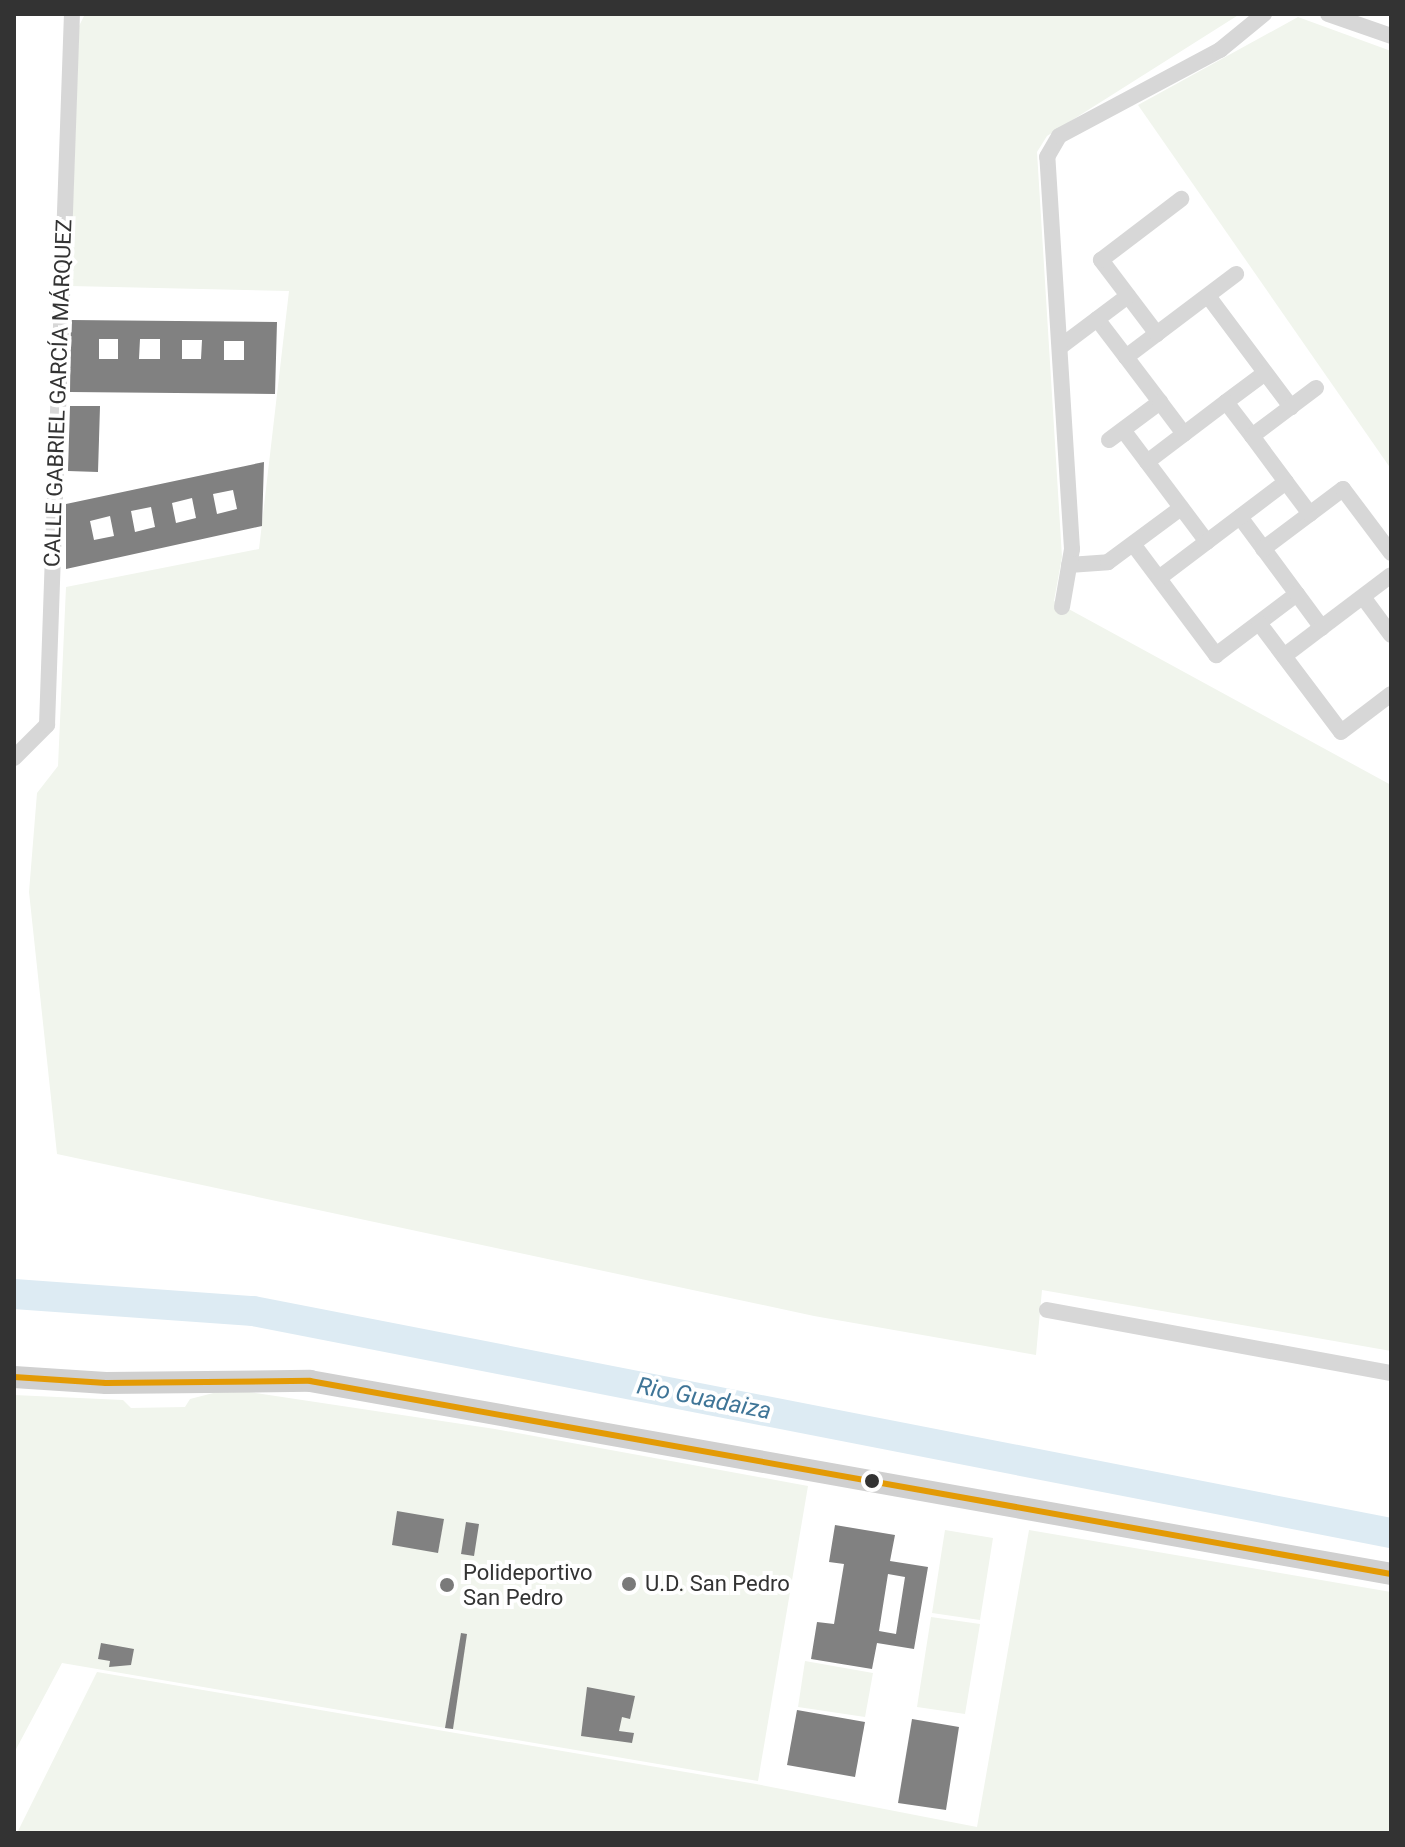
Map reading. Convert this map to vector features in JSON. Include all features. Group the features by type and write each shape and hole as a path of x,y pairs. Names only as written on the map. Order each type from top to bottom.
{"street":[{"name":"CALLE GABRIEL GARCÍA MÁRQUEZ","path":"14,758 47,725 72,14"},
{"path":"1062,607 1069,565 1060,347 1047,157 1059,136 1220,50 1264,14"},
{"path":"1328,14 1391,36"},
{"path":"1157,334 1101,260 1181,199"},
{"path":"1126,357 1236,274"},
{"path":"1060,347 1128,296"},
{"path":"1208,296 1291,407"},
{"path":"1097,319 1184,434"},
{"path":"1147,462 1265,373"},
{"path":"1252,436 1316,388"},
{"path":"1160,402 1116,435 1147,462 1207,542"},
{"path":"1226,402 1310,514"},
{"path":"1159,578 1286,482"},
{"path":"1263,549 1343,489 1391,553"},
{"path":"1069,565 1108,562 1181,508"},
{"path":"1240,517 1322,628"},
{"path":"1133,544 1216,655 1297,594"},
{"path":"1284,656 1391,575"},
{"path":"1363,597 1390,630"},
{"path":"1259,623 1341,732 1391,694"},
{"path":"1047,1310 1391,1373"},
{"path":"14,1377 106,1383 310,1381 1391,1574"}],"shaded area":[{"path":"85,14 1240,14 1047,136 1037,152 1062,557 1054,601 1391,785 1391,1351 1042,1290 1036,1355 814,1316 57,1154 29,892 37,793 58,766 66,587 259,549 289,291 70,286 79,26"},
{"path":"1298,17 1391,51 1391,469 1138,105"},
{"name":"Polideportivo San Pedro","path":"229,1389 495,1429 808,1486 758,1781 62,1663 14,1753 14,1395 123,1400 131,1408 185,1407 190,1399"},
{"path":"945,1530 993,1538 980,1620 932,1613"},
{"path":"1029,1530 1391,1592 1391,1833 17,1833 97,1672 756,1784 977,1827"},
{"path":"931,1617 980,1624 965,1714 917,1707"},
{"path":"805,1661 873,1673 865,1717 798,1707"}],"building":[{"path":"71,320 277,322 275,394 70,392","holes":["99,339 118,339 118,359 99,359","140,339 160,339 160,359 139,359","182,340 202,340 201,359 182,359","224,341 244,341 244,360 224,360"]},
{"path":"70,406 100,406 98,472 68,471"},
{"path":"264,462 262,526 66,569 66,504","holes":["233,490 237,509 217,514 213,494","192,498 196,518 176,523 172,503","151,507 155,527 135,532 131,511","110,516 114,536 94,540 90,521"]},
{"path":"397,1511 444,1519 438,1553 392,1545"},
{"path":"466,1522 479,1524 474,1556 461,1554"},
{"path":"835,1525 895,1535 890,1561 928,1567 914,1649 877,1643 872,1669 811,1659 817,1622 834,1624 844,1564 829,1562","holes":["888,1574 905,1577 896,1634 879,1631"]},
{"path":"461,1633 467,1634 453,1729 445,1728"},
{"path":"101,1643 134,1649 131,1665 109,1667 110,1661 98,1659"},
{"path":"587,1687 635,1696 630,1719 622,1717 619,1731 634,1733 632,1743 581,1736"},
{"path":"797,1710 865,1722 855,1777 787,1765"},
{"path":"912,1719 959,1727 946,1810 898,1803"}],"waterway":[{"name":"Rio Guadaiza","path":"14,1294 253,1311 1391,1533"}],"transit line":[{"path":"14,1377 106,1383 310,1381 1391,1574"}],"place":[{"name":"U.D. San Pedro","path":"629,1584"},
{"name":"Polideportivo San Pedro","path":"447,1585"}]}
